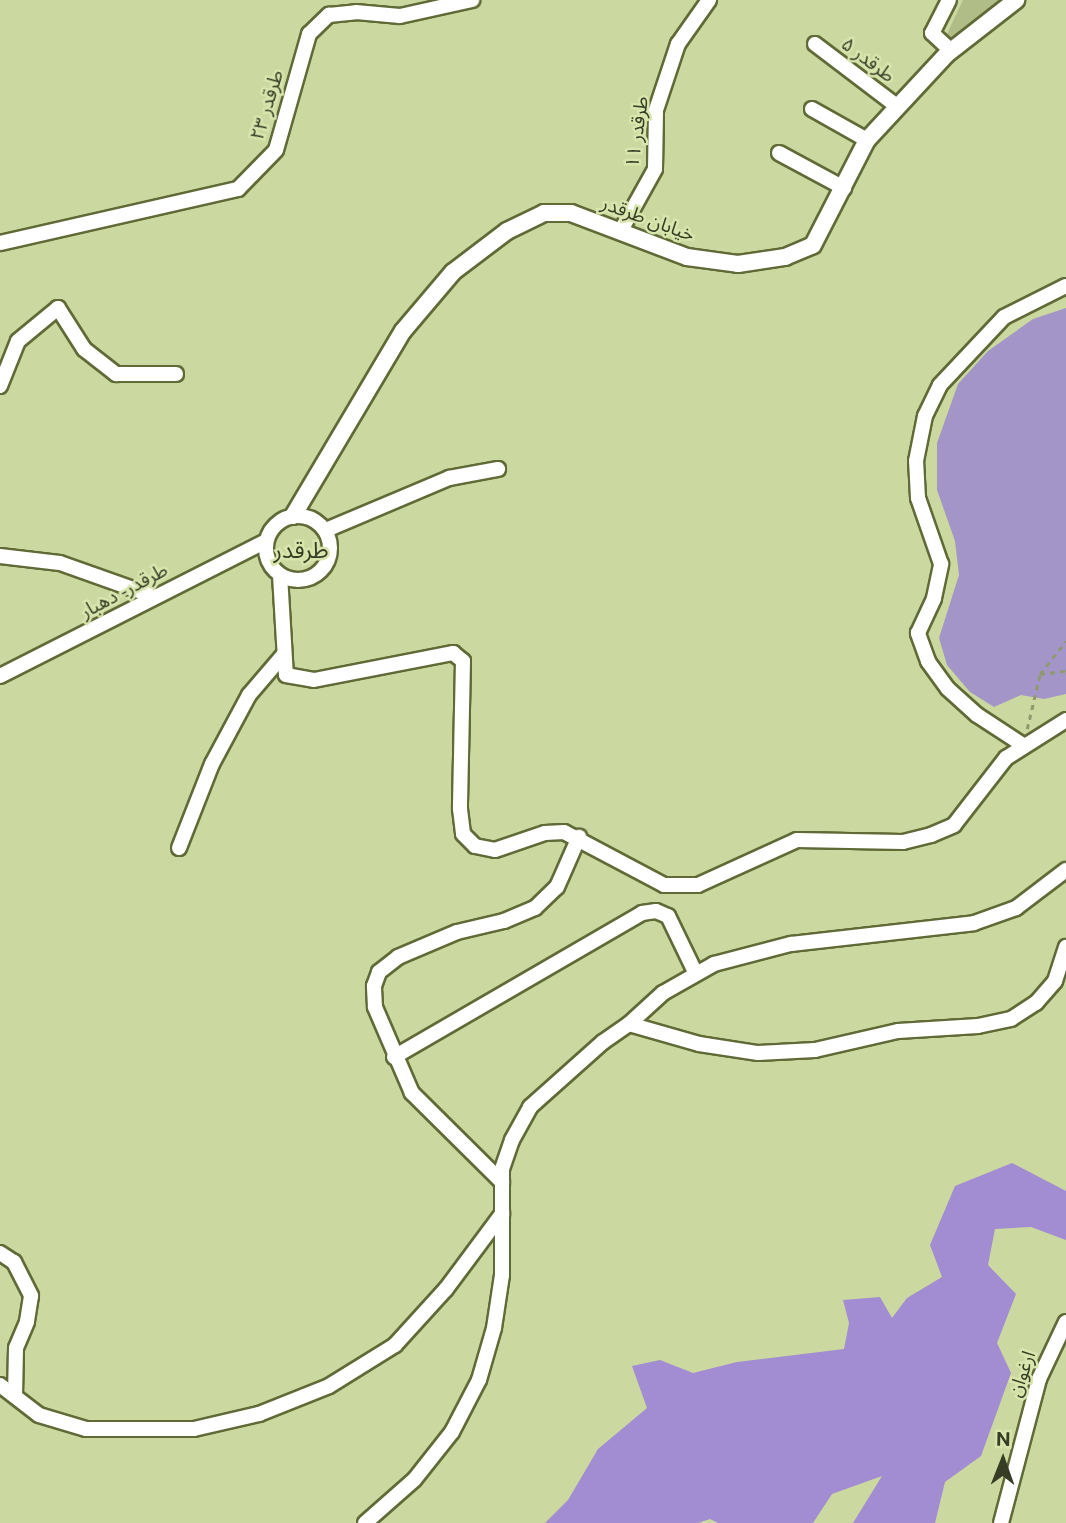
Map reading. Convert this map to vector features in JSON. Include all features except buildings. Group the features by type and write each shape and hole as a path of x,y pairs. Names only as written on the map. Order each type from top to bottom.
{"street":[{"name":"طرقدر ۲۳","path":"0,243 239,189 276,150 309,34 329,15 356,12 400,16 472,0"},
{"name":"طرقدر ۱۱","path":"620,232 655,169 656,110 678,44 709,0"},
{"path":"949,0 932,33 951,51"},
{"name":"خیابان طرقدر","path":"293,516 403,331 453,272 507,231 544,213 571,213 687,257 738,264 785,257 813,245 867,140 951,51 1016,0"},
{"name":"طرقدر ۵","path":"815,44 898,107"},
{"path":"812,108 867,140"},
{"path":"779,153 844,188"},
{"path":"1023,745 977,715 948,690 928,661 918,633 934,598 942,564 918,498 916,461 925,416 940,385 1004,317 1066,286"},
{"path":"0,386 18,341 58,308 84,349 116,374 176,374"},
{"path":"326,530 449,478 498,469"},
{"path":"280,575 304,580 326,567 331,555 326,530 305,516 293,516 271,529 266,541 266,554 280,575 286,675 314,680 453,653 463,661 463,834 475,846 495,850 545,833 579,836 664,885 698,886 797,840 903,842 932,835 954,825 1006,758 1066,720"},
{"name":"طرقدر - دهبار","path":"0,676 266,541"},
{"path":"0,556 60,563 153,596"},
{"path":"179,848 212,764 249,695 284,654"},
{"path":"502,1182 412,1093 394,1057 375,1007 379,972 424,944 535,908 557,887 579,836"},
{"path":"365,1523 414,1480 452,1432 479,1380 494,1328 502,1275 502,1182 512,1140 530,1107 663,993 696,974 746,954 792,944 974,923 1016,908 1066,870"},
{"path":"394,1057 642,914 656,911 668,916 696,974"},
{"path":"629,1024 699,1044 758,1052 814,1049 898,1031 978,1026 1010,1019 1035,1003 1055,981 1066,947"},
{"path":"0,1385 39,1415 86,1429 194,1429 259,1414 330,1387 394,1345 446,1289 502,1214"},
{"path":"0,1253 14,1262 31,1296 27,1322 16,1348 15,1395"},
{"name":"ارغوان","path":"1001,1523 1039,1379 1066,1322"}],"path":[{"path":"1023,745 1040,674 1066,641"},
{"path":"1040,674 1066,671"}],"shaded area":[{"path":"1066,308 1066,694 1044,699 1021,695 994,707 970,692 947,665 939,638 959,575 955,541 937,490 937,443 958,384 988,351 1033,319"},
{"path":"1012,1163 1066,1191 1066,1240 1031,1227 995,1229 988,1265 1016,1294 997,1343 1011,1373 981,1456 945,1482 935,1523 853,1523 882,1476 832,1494 813,1523 718,1523 710,1519 698,1523 545,1523 568,1500 598,1449 647,1408 632,1366 660,1360 693,1373 737,1362 844,1349 849,1323 843,1300 880,1297 892,1318 907,1298 942,1277 930,1245 955,1186"}],"district":[{"name":"طرقدر","path":"301,550"}]}
